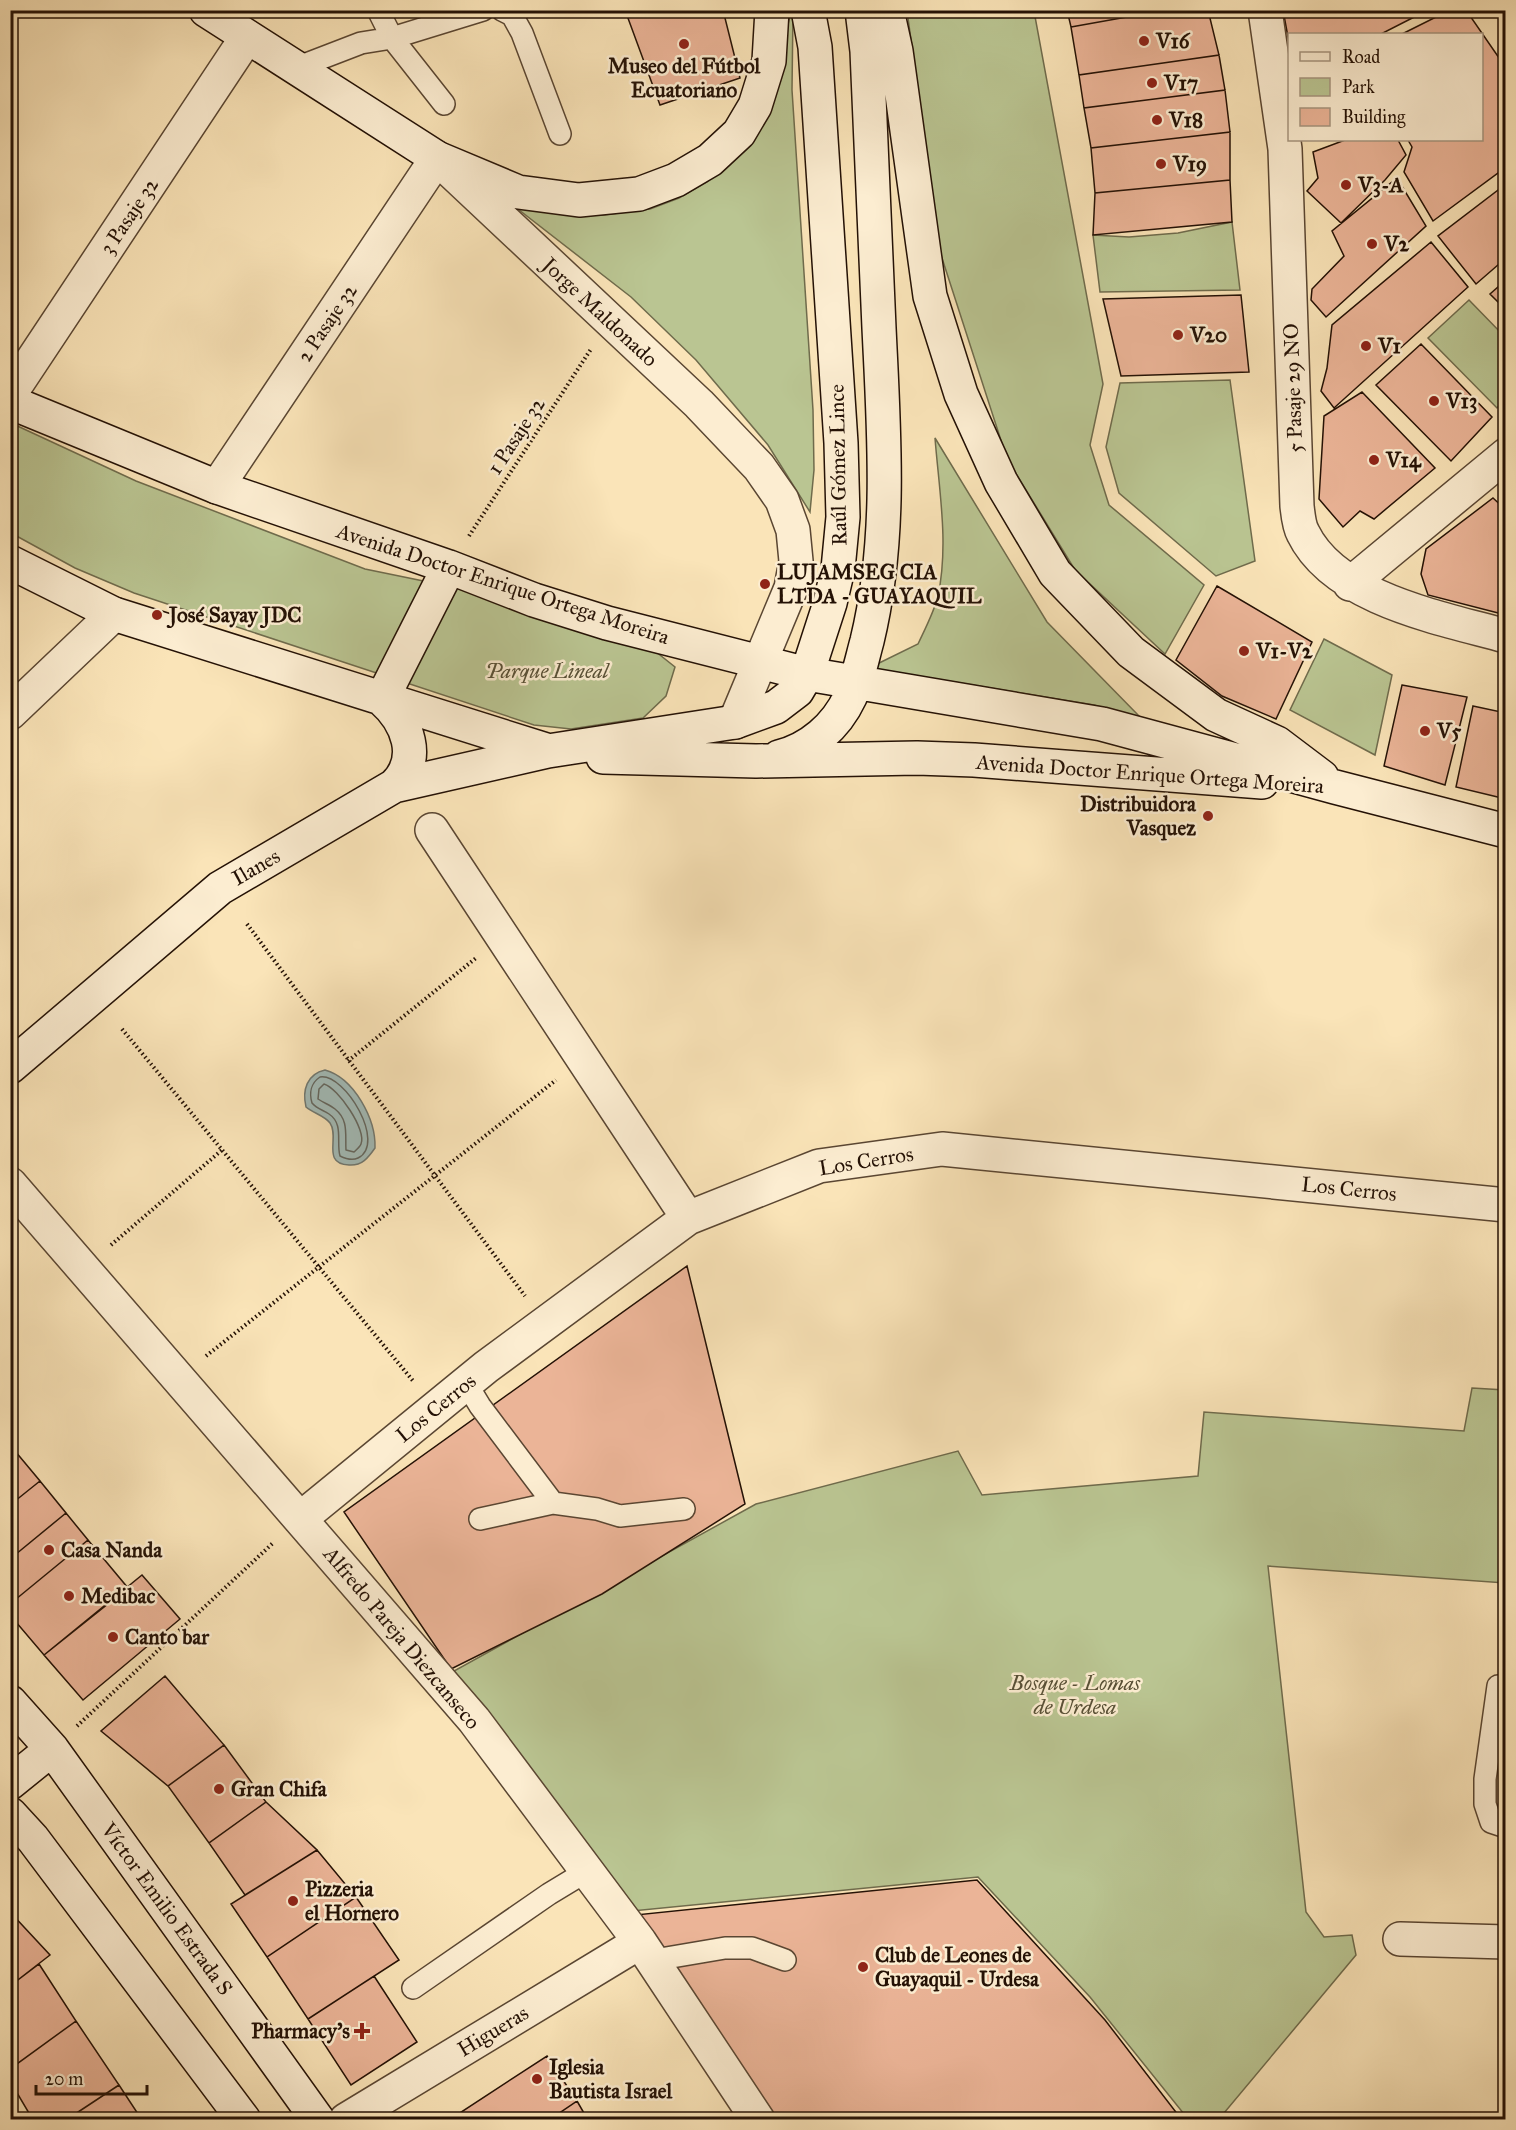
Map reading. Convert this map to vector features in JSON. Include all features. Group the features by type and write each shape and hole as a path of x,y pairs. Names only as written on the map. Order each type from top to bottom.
{"main road":[{"name":"Jorge Maldonado","path":"206,10 437,158 699,404 759,467 782,500 793,530 795,573 791,588 735,722"},
{"path":"437,158 518,192 579,200 639,194 676,180 710,160 739,133 755,106 769,61 772,10"},
{"name":"Raúl Gómez Lince","path":"548,751 735,722 785,702 797,691 807,674 838,569 843,517 842,443 815,47 807,10"},
{"name":"Raúl Gómez Lince","path":"756,761 783,756 818,739 846,704 855,682 870,628 880,575 885,499 881,366 867,63 862,10"},
{"path":"887,10 898,62 930,296 961,394 1001,482 1055,573 1131,652 1216,715 1277,743 1335,787 1506,831"},
{"name":"5 Pasaje 29 NO","path":"1265,10 1286,149 1297,507 1302,533 1319,556 1350,584 1399,606 1506,636"},
{"name":"3 Pasaje 32","path":"10,394 247,37"},
{"name":"2 Pasaje 32","path":"217,487 437,158"},
{"name":"Avenida Doctor Enrique Ortega Moreira","path":"10,402 217,487 449,567 534,600 607,623 807,674 1102,724 1335,787"},
{"path":"1350,584 1506,455"},
{"name":"Avenida Doctor Enrique Ortega Moreira","path":"10,562 114,614 548,751 637,759 974,760 1335,787"},
{"path":"394,786 408,766 409,743 400,719 382,699 449,567"},
{"path":"10,713 114,614"},
{"path":"807,674 811,702 826,730 855,759"},
{"name":"Ilanes","path":"10,1067 220,888 394,786 548,751"},
{"path":"432,830 688,1218"},
{"name":"Los Cerros","path":"300,1518 466,1383 688,1218 819,1167 942,1149 1506,1205"},
{"name":"Alfredo Pareja Diezcanseco","path":"10,1184 474,1720 648,1953 758,2120"},
{"name":"Víctor Emilio Estrada S","path":"10,1702 52,1749 318,2120"},
{"path":"10,1783 52,1749"},
{"path":"10,1814 33,1839 244,2120"},
{"path":"1400,1939 1506,1942"},
{"name":"Higueras","path":"346,2120 648,1953"}],"lane":[{"path":"378,10 392,38 444,104"},
{"path":"296,68 361,43 392,38 483,10"},
{"path":"502,10 512,15 522,33 560,134"},
{"path":"466,1383 480,1406 553,1503"},
{"path":"480,1519 553,1503 597,1509 620,1515 684,1509"},
{"path":"1498,1686 1485,1779 1485,1804 1491,1822 1506,1827"},
{"path":"413,1988 549,1894 587,1871"},
{"path":"648,1953 666,1958 725,1948 752,1948 785,1960"}],"path":[{"name":"1 Pasaje 32","path":"449,567 609,321"},
{"path":"247,924 545,1323"},
{"path":"348,1061 502,937"},
{"path":"122,1029 435,1408"},
{"path":"179,1378 582,1059"},
{"path":"84,1269 222,1150"},
{"path":"52,1749 300,1518"}],"green space":[{"path":"791,11 793,11 792,90 813,410 814,470 810,512 768,445 696,360 631,297 505,199 558,212 603,215 650,209 679,198 707,182 730,160 775,83"},
{"path":"907,11 1034,11 1103,384 1090,445 1109,505 1204,585 1165,654 1075,570 1007,459 941,255"},
{"path":"1232,222 1240,290 1100,292 1093,235 1129,237 1178,233"},
{"path":"1469,300 1505,337 1505,399 1497,408 1428,338"},
{"path":"1230,380 1255,561 1216,576 1119,493 1106,447 1120,383"},
{"name":"Parque Lineal","path":"11,423 136,481 365,569 482,593 646,644 675,667 666,696 643,718 571,729 534,725 134,593 75,568 11,533"},
{"path":"935,438 1047,622 1141,718 1094,705 869,668 918,644 938,596 943,537"},
{"path":"1324,639 1392,675 1375,755 1290,710"},
{"name":"Bosque - Lomas de Urdesa","path":"1472,1388 1505,1390 1505,1583 1268,1566 1306,1912 1324,1937 1352,1935 1356,1955 1219,2119 1188,2119 1090,1997 978,1877 632,1911 454,1671 756,1504 958,1451 982,1495 1198,1476 1204,1412 1464,1431"}],"water":[{"path":"325,1070 336,1074 354,1091 372,1125 375,1148 361,1163 349,1165 336,1160 333,1155 333,1129 330,1123 306,1107 307,1084 314,1075"}],"building":[{"name":"Museo del Fútbol Ecuatoriano","path":"625,10 723,10 740,78 660,105"},
{"path":"1067,10 1166,10 1071,27"},
{"name":"V16","path":"1166,10 1208,10 1219,55 1079,75 1071,27"},
{"path":"1283,10 1428,10 1383,33 1288,33 1288,37"},
{"path":"1450,10 1466,10 1482,33 1404,33"},
{"path":"1483,35 1506,68 1506,167 1433,221 1404,172 1412,147 1409,141 1483,141"},
{"name":"V17","path":"1219,55 1225,90 1084,108 1079,75"},
{"name":"V18","path":"1225,90 1230,132 1091,148 1084,108"},
{"name":"V19","path":"1230,132 1230,180 1095,193 1091,148"},
{"name":"V3-A","path":"1342,141 1399,141 1406,155 1385,180 1341,223 1307,191 1318,178 1313,152"},
{"name":"V2","path":"1397,178 1426,226 1326,317 1311,300 1312,289 1344,256 1332,231"},
{"path":"1230,180 1232,222 1093,235 1095,193"},
{"path":"1506,184 1506,258 1476,284 1438,236"},
{"name":"V1","path":"1431,242 1468,287 1334,408 1321,391 1327,368 1332,325"},
{"path":"1506,280 1506,310 1490,294"},
{"name":"V20","path":"1241,295 1249,372 1121,376 1103,299"},
{"name":"V13","path":"1421,344 1492,417 1451,461 1376,385"},
{"name":"V14","path":"1362,392 1435,468 1374,519 1360,511 1343,527 1319,499 1324,416"},
{"path":"1493,498 1506,510 1506,615 1428,595 1421,574 1426,549"},
{"name":"V1-V2","path":"1217,586 1312,642 1276,719 1222,696 1176,660"},
{"name":"V5","path":"1402,685 1467,697 1445,785 1384,766"},
{"path":"1473,706 1506,713 1506,799 1456,787"},
{"path":"687,1266 745,1504 602,1594 451,1669 344,1512"},
{"path":"10,1445 40,1481 10,1505"},
{"path":"40,1481 66,1513 10,1559 10,1505"},
{"name":"Casa Nanda","path":"66,1513 88,1540 10,1604 10,1559"},
{"name":"Medibac","path":"88,1540 128,1588 44,1655 10,1615 10,1604"},
{"name":"Canto bar","path":"142,1575 180,1619 83,1700 44,1655"},
{"path":"165,1676 224,1745 168,1786 101,1731"},
{"path":"224,1745 266,1802 209,1843 168,1786"},
{"path":"266,1802 317,1850 245,1895 209,1843"},
{"name":"Pizzeria el Hornero","path":"317,1850 356,1897 267,1957 231,1904"},
{"name":"Club de Leones de Guayaquil - Urdesa","path":"977,1880 1105,2020 1182,2120 772,2120 635,1915"},
{"path":"356,1897 399,1960 308,2019 267,1957"},
{"path":"10,1912 50,1955 10,1986"},
{"path":"39,1964 76,2021 10,2069 10,1986"},
{"name":"Pharmacy's","path":"374,1976 417,2042 351,2085 308,2019"},
{"path":"76,2021 119,2085 66,2120 33,2120 10,2081 10,2069"},
{"name":"Iglesia Bautista Israel","path":"547,2056 577,2101 549,2120 449,2120"},
{"path":"119,2085 142,2120 66,2120"},
{"path":"577,2101 588,2120 549,2120"}],"place":[{"name":"V16","path":"1144,41"},
{"name":"Museo del Fútbol Ecuatoriano","path":"684,44"},
{"name":"V17","path":"1152,83"},
{"name":"V18","path":"1157,120"},
{"name":"V19","path":"1161,164"},
{"name":"V3-A","path":"1346,185"},
{"name":"V2","path":"1372,244"},
{"name":"V20","path":"1178,335"},
{"name":"V1","path":"1366,346"},
{"name":"V13","path":"1434,401"},
{"name":"V14","path":"1374,460"},
{"name":"LUJAMSEG CIA LTDA - GUAYAQUIL","path":"765,584"},
{"name":"José Sayay JDC","path":"157,615"},
{"name":"V1-V2","path":"1244,651"},
{"name":"V5","path":"1425,731"},
{"name":"Distribuidora Vasquez","path":"1208,816"},
{"name":"Casa Nanda","path":"49,1550"},
{"name":"Medibac","path":"69,1596"},
{"name":"Canto bar","path":"113,1637"},
{"name":"Gran Chifa","path":"219,1789"},
{"name":"Pizzeria el Hornero","path":"293,1901"},
{"name":"Club de Leones de Guayaquil - Urdesa","path":"863,1967"},
{"name":"Pharmacy's","path":"362,2031"},
{"name":"Iglesia Bautista Israel","path":"537,2079"}]}
